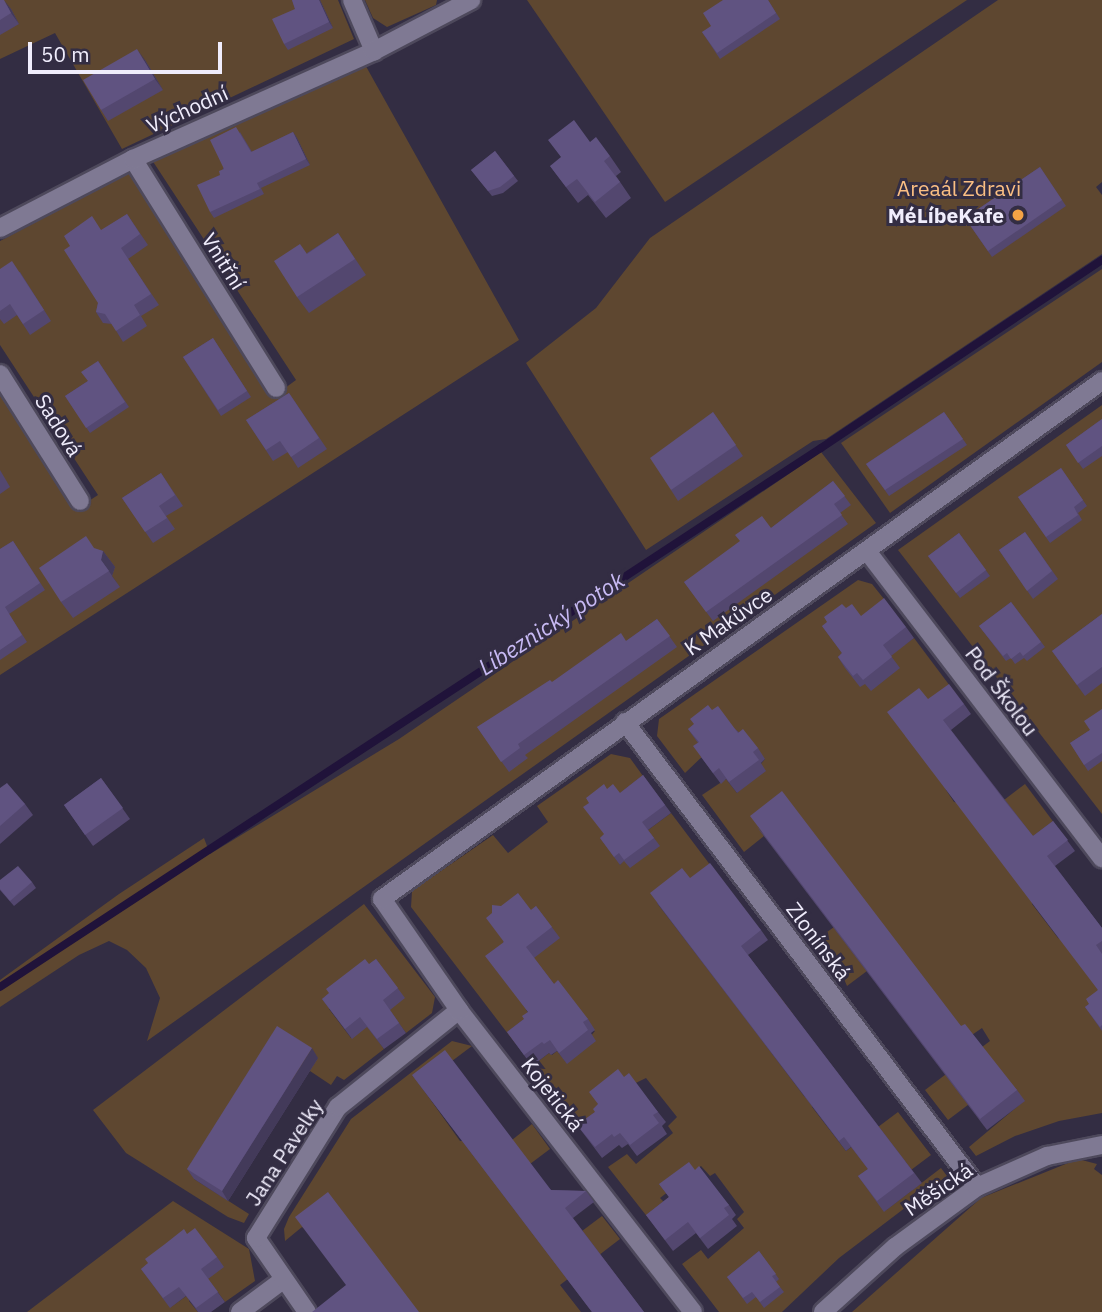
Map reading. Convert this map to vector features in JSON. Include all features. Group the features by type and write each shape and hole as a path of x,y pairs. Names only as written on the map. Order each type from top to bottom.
{"street":[{"path":"352,0 374,51"},
{"name":"Východní","path":"0,228 133,159 374,51 471,0"},
{"name":"Vnitřní","path":"133,159 276,388"},
{"name":"Sadová","path":"0,374 80,500"},
{"name":"K Makůvce","path":"382,899 1102,381"},
{"name":"Pod Školou","path":"867,551 1102,858"},
{"name":"Zlonínská","path":"625,722 977,1188"},
{"name":"Kojetická","path":"382,899 459,1010 693,1312"},
{"name":"Jana Pavelky","path":"307,1312 256,1238 338,1107 459,1010"},
{"name":"Měšická","path":"822,1312 895,1247 977,1188 1047,1156 1098,1149"},
{"path":"240,1312 283,1280"}],"green space":[{"path":"0,0 338,0 354,39 122,149 55,33 0,59"},
{"path":"365,0 437,0 436,5 387,27 373,18"},
{"path":"527,0 967,0 665,202"},
{"name":"Areaál Zdravi","path":"998,0 1102,0 1102,182 1096,187 1102,195 1102,254 826,439 813,441 646,550 526,363 596,308 650,238"},
{"path":"363,61 519,340 0,675 0,395 75,510 98,495 0,345 0,241 129,173 274,396 296,380 152,160"},
{"path":"1102,269 1102,362 890,513 841,443"},
{"path":"1102,405 1102,814 898,550"},
{"path":"821,452 876,523 147,1041 160,998 146,968 127,950 109,941 79,955 0,1007 0,980 119,894 204,838 210,854 399,739"},
{"path":"858,580 872,584 892,609 890,655 914,638 956,694 935,709 946,790 954,802 1012,810 1004,800 1025,784 1055,824 1032,904 1058,938 1102,956 1102,1113 1059,1121 1015,1136 976,1156 969,1147 1024,1101 1005,1077 948,1120 925,1090 990,1041 982,1028 969,1037 867,971 847,986 838,965 813,942 834,927 758,827 764,836 744,852 702,795 726,779 737,793 765,759 706,753 685,773 657,736 659,719"},
{"path":"611,754 630,758 648,783 610,842 620,865 648,830 671,813 717,874 657,903 743,1015 775,990 793,1014 761,1039 804,1096 814,1104 812,1107 846,1151 898,1112 931,1155 911,1170 876,1179 866,1186 885,1211 941,1168 947,1176 839,1258 782,1312 719,1312 682,1264 701,1250 708,1259 744,1228 737,1219 744,1212 715,1173 710,1176 701,1166 660,1198 667,1205 649,1219 608,1167 627,1154 636,1164 673,1133 668,1126 677,1117 646,1078 597,1102 602,1110 578,1128 532,1066 549,1053 552,1055 557,1051 567,1063 595,1031 526,1010 536,1022 515,1043 411,907 412,891 493,835 508,853 548,822 537,806"},
{"path":"364,904 435,997 432,1013 406,1033 392,1014 329,1009 351,1038 370,1024 370,1030 384,1049 344,1080 337,1076 331,1085 310,1071 194,1179 249,1214 244,1223 228,1217 126,1153 93,1110"},
{"path":"452,1041 472,1046 420,1085 460,1141 512,1140 532,1124 550,1149 498,1188 550,1255 602,1216 620,1239 560,1285 581,1312 418,1312 302,1227 285,1241 284,1229 289,1217 351,1119"},
{"path":"1078,1159 1097,1164 1094,1169 1102,1175 1102,1312 852,1312 981,1198"},
{"path":"173,1201 249,1249 255,1281 225,1302 211,1283 205,1281 170,1308 189,1294 189,1301 198,1312 27,1312"}],"building":[{"path":"0,0 4,0 11,13 0,20"},
{"path":"292,0 319,0 329,22 284,44 272,19 295,9"},
{"path":"723,0 768,0 776,13 717,53 702,32 711,26 703,13"},
{"path":"137,49 155,79 101,110 83,80"},
{"path":"574,120 590,142 596,137 610,156 604,161 620,182 595,202 577,179 566,187 550,166 561,157 548,140"},
{"path":"236,127 251,152 293,132 306,159 257,183 260,189 210,212 197,185 220,175 219,171 224,169 210,140"},
{"path":"495,151 514,176 500,187 488,191 471,170"},
{"name":"MéLíbeKafe","path":"1040,167 1062,200 988,251 965,218"},
{"path":"127,214 140,234 121,248 151,294 134,305 140,315 116,331 105,314 96,312 98,303 64,250 70,246 64,236 92,216 101,230"},
{"path":"338,233 355,259 297,297 274,261 300,244 307,254"},
{"path":"12,261 44,310 23,324 10,304 0,311 0,269"},
{"path":"213,338 247,391 218,410 183,357"},
{"path":"98,361 125,402 86,428 65,396 88,381 81,372"},
{"path":"289,393 319,438 291,457 280,441 266,450 246,420"},
{"path":"713,412 736,445 671,490 650,458"},
{"path":"944,412 963,439 885,490 866,464"},
{"path":"1102,419 1102,446 1078,463 1066,445"},
{"path":"1061,468 1083,500 1074,507 1078,515 1046,537 1018,497"},
{"path":"161,473 175,495 159,506 167,518 145,532 122,498"},
{"path":"833,481 845,496 834,504 842,515 706,612 684,582 740,541 735,535 762,516 771,528"},
{"path":"1025,532 1052,571 1027,591 999,550"},
{"path":"959,533 986,570 956,593 928,556"},
{"path":"86,536 94,548 103,551 101,560 109,571 61,602 39,568"},
{"path":"13,541 40,583 5,607 22,635 0,650 0,549"},
{"path":"884,598 906,627 883,645 892,657 863,680 857,673 853,676 838,657 842,653 822,626 827,622 824,617 842,604 846,608 852,604 861,616"},
{"path":"1011,602 1041,642 1023,656 1020,652 1011,659 1007,653 1003,656 979,626"},
{"path":"1102,614 1102,667 1077,685 1052,651"},
{"path":"657,619 670,636 518,744 520,748 501,762 477,727 550,680 552,682 621,633 626,641"},
{"path":"949,684 964,704 943,720 1004,800 1033,836 1053,821 1068,840 1047,856 1102,928 1102,941 1096,945 1102,954 1100,1027 1085,1007 1089,1004 1086,999 1098,990 887,712 919,688 928,699"},
{"path":"708,705 712,710 718,706 738,733 743,729 758,748 753,752 759,760 729,782 719,768 713,773 693,746 699,742 688,729 694,724 690,719"},
{"path":"1102,709 1102,753 1084,765 1070,743 1090,730 1084,721"},
{"path":"643,775 665,805 642,822 654,838 624,860 619,853 614,857 600,838 604,834 583,807 589,803 586,798 604,784 607,789 613,784 620,793"},
{"path":"101,778 123,808 85,835 64,805"},
{"path":"7,783 25,804 0,826 0,788"},
{"path":"782,791 961,1026 965,1024 1017,1090 980,1119 750,816"},
{"path":"710,863 761,930 741,946 914,1173 877,1201 858,1176 868,1169 844,1137 839,1141 650,893 682,868 690,878"},
{"path":"18,866 32,882 10,901 0,889 0,880"},
{"path":"518,893 531,910 536,906 552,927 526,947 554,984 558,980 588,1019 583,1022 588,1030 559,1053 550,1040 544,1044 542,1042 524,1055 507,1032 524,1019 522,1016 528,1012 485,956 504,942 486,918 492,913 492,905 501,906"},
{"path":"365,959 369,964 376,959 398,988 383,1000 399,1023 377,1039 360,1017 345,1029 322,999 329,993 326,989"},
{"path":"277,1026 312,1048 222,1191 187,1169"},
{"path":"445,1050 551,1190 586,1191 565,1208 644,1312 592,1312 412,1075"},
{"path":"618,1069 624,1077 629,1073 658,1112 653,1115 659,1123 630,1145 620,1133 614,1137 612,1134 595,1147 577,1125 595,1112 593,1109 598,1104 589,1092"},
{"path":"689,1162 695,1170 699,1166 729,1205 724,1208 729,1215 700,1238 688,1222 665,1240 646,1215 669,1197 659,1184"},
{"path":"328,1192 419,1312 312,1312 346,1285 295,1217"},
{"path":"195,1228 217,1257 201,1269 218,1292 196,1308 179,1287 163,1298 141,1269 148,1263 145,1259 184,1229 187,1234"},
{"path":"759,1251 776,1274 772,1276 780,1287 760,1302 752,1292 743,1298 727,1277"}],"waterway":[{"name":"Líbeznický potok","path":"0,987 821,448 1102,260"}],"place":[{"name":"MéLíbeKafe","path":"1018,215"}]}
